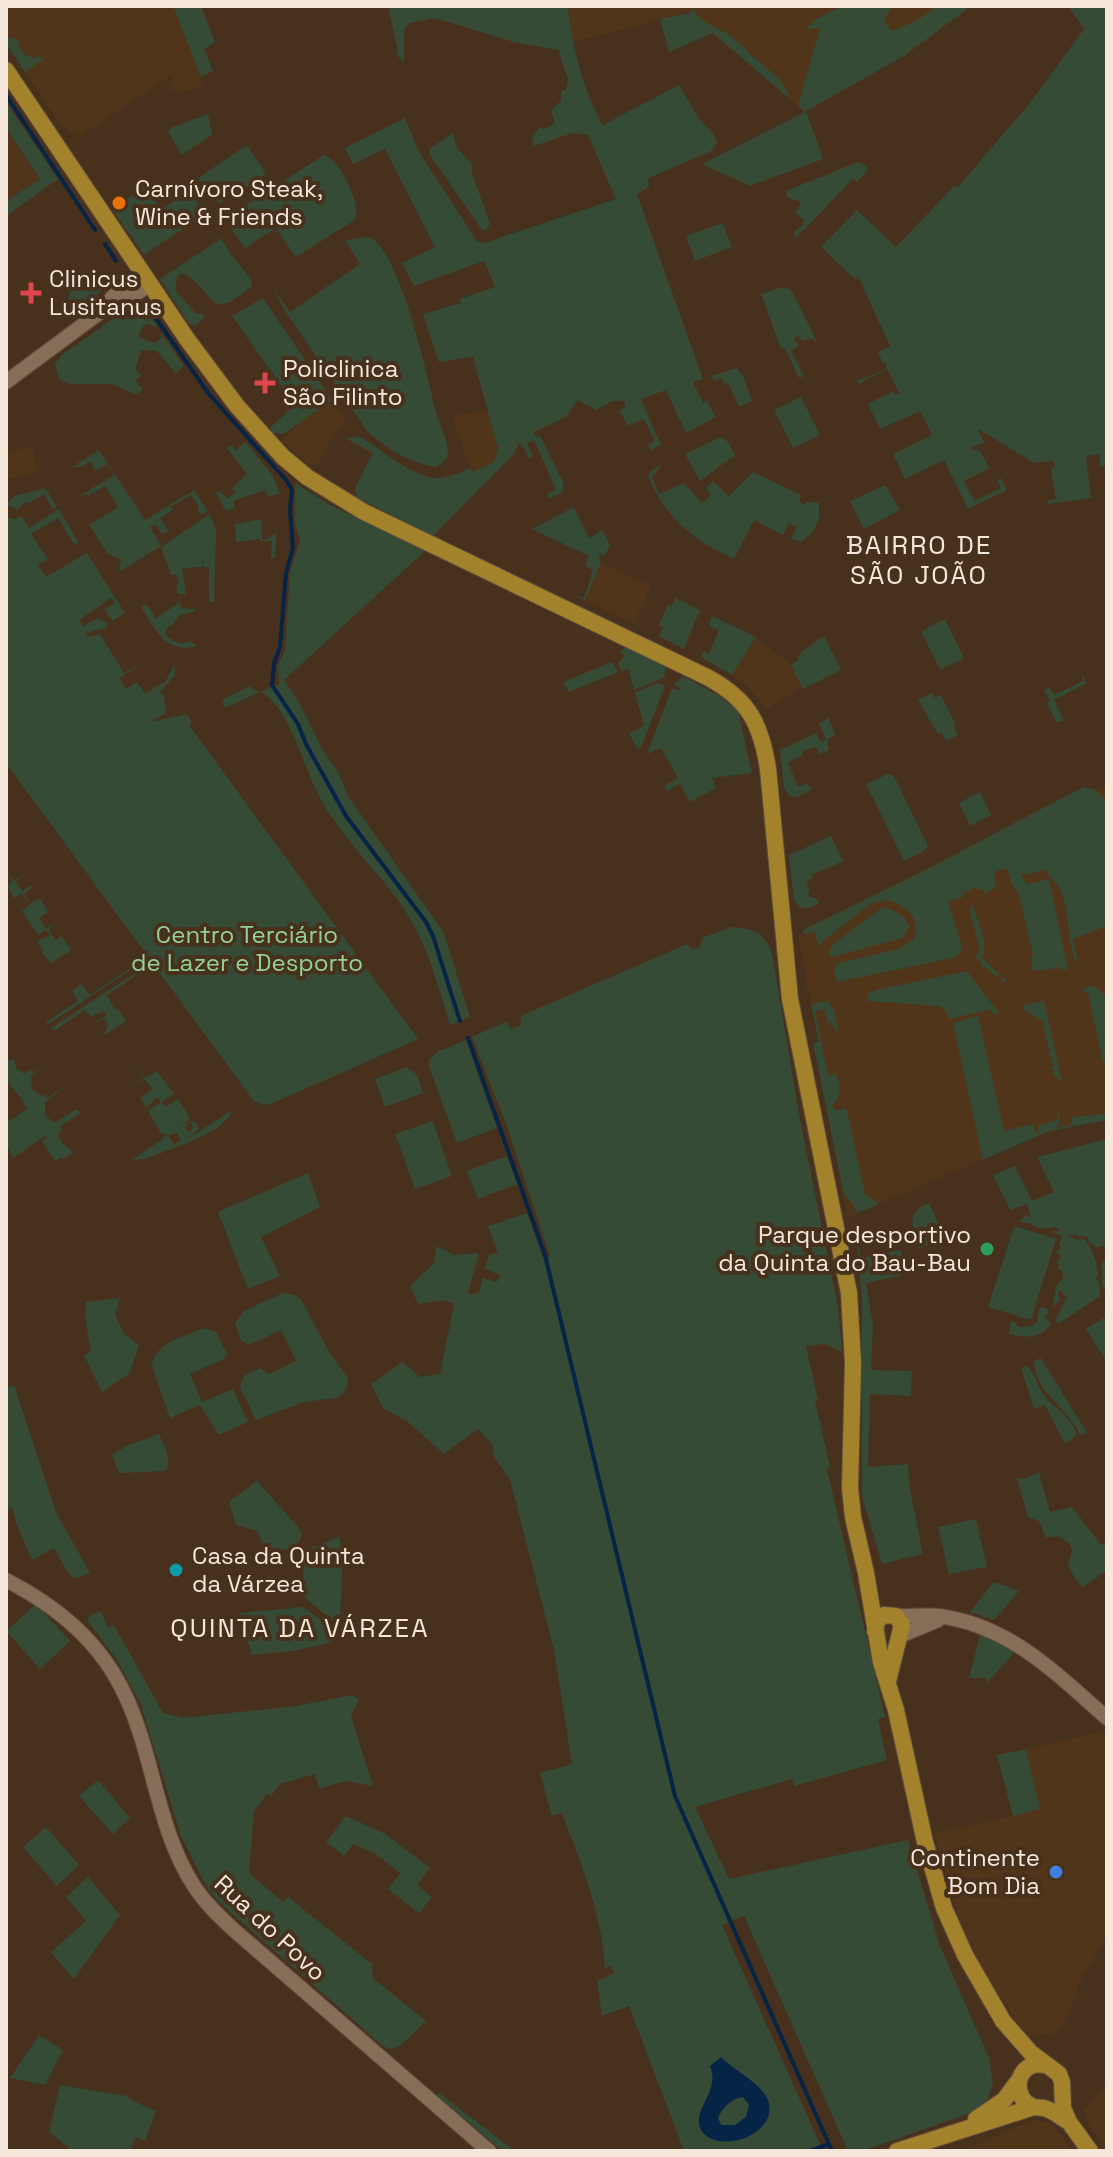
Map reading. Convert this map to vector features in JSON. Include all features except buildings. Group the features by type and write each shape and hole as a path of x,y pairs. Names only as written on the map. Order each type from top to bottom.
{"main road":[{"path":"6,70 146,279 237,406 275,449 307,477 364,512 707,677 737,696 754,719 768,769 785,963 795,1029 838,1227 849,1293 853,1363 850,1488 875,1632 944,1908 965,1955 1003,2021 1031,2053 1059,2074 1069,2122 1090,2151"},
{"path":"866,1573 882,1601 902,1625 888,1681"},
{"path":"875,1632 880,1618 895,1616"},
{"path":"875,1632 886,1643 901,1636"},
{"path":"1003,2021 1021,2076 1019,2092 1023,2099 1069,2122"},
{"path":"948,2134 1004,2100 1021,2076 1036,2064 1049,2066"},
{"path":"897,2151 1053,2104 1061,2094"}],"street":[{"path":"6,382 99,313 119,290 146,279"},
{"name":"Rua do Povo","path":"6,1580 40,1598 68,1618 117,1680 132,1713 179,1856 194,1886 208,1903 235,1931 489,2151"},
{"path":"895,1616 946,1617 1009,1638 1034,1655 1107,1718"},
{"path":"901,1636 946,1617"}],"shaded area":[{"path":"6,6 173,6 204,85 182,92 170,90 173,74 81,136 73,133 60,124 6,43"},
{"path":"568,6 971,6 904,56 805,112 688,12 573,42"},
{"path":"6,102 58,179 6,216"},
{"path":"332,400 346,421 334,433 317,465 310,464 282,441 304,419"},
{"path":"487,410 498,449 494,462 472,473 452,416"},
{"path":"33,446 37,471 6,480 6,453"},
{"path":"601,562 651,586 634,624 585,600"},
{"path":"756,637 791,665 802,687 767,709 747,686 732,675"},
{"path":"1107,783 1107,1120 1049,1131 848,1217 813,1043 819,1042 809,989 806,989 798,935 1056,800 1084,787 1092,790"},
{"path":"1107,1733 1107,1935 1082,1979 1064,2023 1054,2033 1034,2036 1020,2027 977,1959 959,1918 934,1834 1040,1809 1026,1749"},
{"path":"1107,2083 1107,2151 1088,2123 1084,2111"},
{"path":"1033,2120 1049,2123 1074,2151 962,2151"}],"green space":[{"path":"173,6 201,6 215,42 204,49 213,71 201,77"},
{"path":"388,6 568,6 580,67 589,97 603,125 679,85 717,143 710,152 648,178 649,187 637,194 703,379 693,382 703,403 709,401 716,417 686,433 666,390 641,399 661,445 650,450 648,445 655,441 644,419 628,426 619,410 626,407 624,400 611,402 596,410 578,400 566,417 534,432 537,437 540,436 563,482 563,492 549,499 547,494 556,490 534,440 527,443 533,456 529,458 520,442 513,455 433,536 357,497 355,488 373,453 345,438 361,437 409,469 430,477 448,477 470,468 473,472 494,462 498,449 473,357 439,362 423,314 461,303 460,299 495,287 484,261 414,286 402,263 435,247 385,149 353,164 345,148 405,118 419,152 477,241 484,243 616,199 588,135 573,133 534,146 532,136 540,128 546,129 555,123 551,110 561,101 561,92 566,89 568,79 558,50 514,42 435,18 410,23 404,29 404,63 396,54 398,51"},
{"path":"842,6 892,6 884,21 892,31 916,21 938,6 971,6 904,56 806,111 823,159 750,186 702,164 805,112 798,105 820,28 806,29 816,19"},
{"path":"1068,6 1107,6 1107,466 1100,467 1100,454 1086,456 1091,498 1048,504 1048,501 1056,499 1051,468 1055,467 1054,461 1034,463 978,429 984,443 972,447 973,451 979,450 990,468 964,481 975,501 1001,488 997,480 1001,478 1007,490 968,509 944,460 905,479 893,454 932,435 920,411 880,429 868,404 893,391 895,395 899,393 893,380 895,377 892,378 887,369 858,384 857,381 886,369 886,363 883,363 878,352 890,346 858,276 855,279 821,247 857,210 896,247 954,186 957,188 1029,104 1084,29"},
{"path":"693,8 703,21 732,37 776,76 790,99 713,33 669,52 660,19 690,13"},
{"path":"6,29 9,38 18,39 20,49 26,55 44,59 25,72 6,43"},
{"path":"6,102 58,179 6,216 6,201 40,179 6,128"},
{"path":"208,114 212,135 182,155 168,131"},
{"path":"453,133 457,148 472,164 472,173 490,224 486,230 482,230 430,155 429,149"},
{"path":"247,145 266,174 219,203 198,178"},
{"path":"324,155 337,165 348,183 355,204 355,220 296,257 276,228 245,248 228,224 231,215"},
{"path":"858,162 867,166 867,171 857,182 853,179 796,238 794,231 803,225 804,220 796,213 799,201 788,198 786,191"},
{"path":"145,187 161,210 190,191 205,214 144,255 112,209"},
{"path":"723,223 732,247 695,261 686,236"},
{"path":"369,237 380,247 391,265 411,317 448,447 447,459 436,467 399,454 367,431 283,308 274,289 290,312 360,264 345,240"},
{"path":"222,238 229,252 252,280 251,287 237,298 219,304 182,273 177,276 175,290 195,313 204,315 195,326 189,324 160,279"},
{"path":"81,272 98,279 102,289 94,298 72,309 67,302 75,276"},
{"path":"782,287 794,295 818,344 811,338 802,341 798,335 794,339 799,346 791,350 804,376 799,378 785,348 781,349 761,294"},
{"path":"263,298 332,400 283,434 273,433 270,428 295,405 232,316"},
{"path":"132,310 146,312 158,328 148,324 143,326 140,338 155,343 161,333 184,366 176,373 157,351 141,350 135,370 142,375 135,380 143,390 136,394 111,384 69,384 59,379 55,364 62,355 117,316"},
{"path":"737,368 742,373 752,401 739,407 728,383 725,385 721,378 714,381 712,376"},
{"path":"801,397 820,435 793,448 774,410"},
{"path":"721,437 728,442 735,455 700,481 685,454"},
{"path":"245,441 273,476 280,493 268,497 265,490 233,501 235,508 226,511 216,493 219,491 228,498 235,492 232,488 247,474 227,448 231,445 236,450"},
{"path":"99,450 145,520 194,490 208,511 201,515 191,495 146,521 171,507 173,510 160,518 168,531 162,534 155,524 150,527 161,546 119,572 121,560 108,554 89,525 118,507 105,486 73,500 114,475 107,464 95,471 91,461 81,467 72,467"},
{"path":"662,465 652,477 659,494 684,483 702,503 711,495 706,488 713,481 729,496 753,472 801,495 799,502 805,505 807,501 819,503 819,518 814,531 801,542 791,538 797,527 789,523 783,535 754,520 734,559 694,536 673,517 648,477 651,470"},
{"path":"295,483 330,505 425,551 284,680 323,751 337,770 348,796 444,933 470,1017 450,1025 415,927 392,893 338,827 317,792 278,708 260,692 279,684 278,665 285,651 290,572 300,540 295,523"},
{"path":"885,485 900,510 864,529 850,501"},
{"path":"45,488 57,507 53,509 44,494 29,503 27,501 17,510 6,504 15,496"},
{"path":"574,507 589,538 602,530 610,545 605,555 598,556 601,562 585,600 571,594 584,598 593,570 585,566 589,556 532,529"},
{"name":"Centro Terciário de Lazer e Desporto","path":"59,509 79,544 73,543 58,518 31,534 48,559 38,565 46,577 87,553 125,613 112,621 104,609 115,603 111,598 79,620 84,626 99,617 99,620 107,622 107,628 86,633 89,637 100,634 124,673 149,659 119,678 126,689 137,682 145,694 164,684 175,664 175,675 160,692 164,695 166,713 150,722 187,714 192,722 189,725 418,1039 271,1104 262,1105 253,1100 6,763 6,516 14,519 21,516 29,528"},
{"path":"210,514 216,531 214,602 209,602 209,568 204,567 204,560 202,567 182,568 186,594 178,594 176,574 171,575 161,547"},
{"path":"277,516 275,558 271,558 272,541 236,542 235,524 261,519 262,539 266,540 276,533"},
{"path":"676,598 700,610 684,649 659,636 663,627 659,625 668,604 672,605"},
{"path":"180,602 182,608 195,611 179,616 168,626 165,634 177,642 190,641 197,646 186,648 169,643 141,607 146,604 156,618"},
{"path":"712,616 756,637 732,675 701,657 703,651 709,654 719,630 709,626"},
{"path":"945,619 964,658 940,670 921,631"},
{"path":"824,636 841,670 803,689 791,665 798,660 800,653"},
{"path":"625,647 666,667 664,678 634,690 628,668 621,671 618,664 624,656 620,653"},
{"path":"612,662 618,672 569,692 563,682"},
{"path":"1081,673 1086,683 1054,700 1064,720 1057,723 1044,690 1049,687 1054,695 1083,681"},
{"path":"683,676 719,696 738,711 752,773 712,778 716,788 690,802 680,784 667,791 664,786 678,778 661,748 647,754 672,688 679,691 680,688 674,685"},
{"path":"658,683 665,686 641,747 637,749 629,733 644,726 635,692"},
{"path":"250,686 260,692 225,708 222,700"},
{"path":"932,693 935,698 941,695 956,726 958,735 946,741 942,733 938,734 918,700"},
{"path":"828,718 836,735 827,739 829,750 820,754 816,747 802,751 803,755 788,762 798,787 807,783 811,790 797,797 790,796 784,788 780,750 816,733 821,742 826,739 819,723"},
{"path":"888,774 894,776 928,846 904,861 866,784"},
{"path":"1084,787 1094,789 1107,801 1107,926 1073,939 1079,966 1072,949 1064,899 1046,869 1035,873 1032,871 1030,875 1022,873 1021,876 1027,884 1049,879 1068,970 1059,969 1058,966 1034,971 1019,894 1007,868 994,872 996,888 985,893 980,888 977,891 977,887 972,887 970,891 964,891 962,898 948,901 962,946 960,953 953,958 836,982 834,970 838,963 899,949 914,939 916,925 911,914 888,900 872,903 819,947 815,932 804,934 803,930"},
{"path":"980,792 991,815 970,826 959,803"},
{"path":"831,836 843,861 812,875 813,878 806,882 810,890 808,894 819,903 801,908 794,900 789,855"},
{"path":"6,870 14,881 23,875 16,882 22,891 33,887 24,894 30,904 40,898 48,912 39,918 46,929 54,924 49,930 55,940 62,936 71,950 51,963 37,941 50,935 46,930 38,935 22,911 30,905 22,894 14,898 7,885 12,882"},
{"path":"972,903 984,938 984,955 981,957 1007,982 1001,982 1001,977 983,968 980,960 973,957 979,953 979,947 970,912"},
{"path":"883,907 895,911 905,920 909,927 903,938 831,957 829,952 833,944"},
{"path":"732,927 762,936 772,954 800,1119 838,1307 842,1352 825,1344 806,1346 830,1467 827,1469 885,1717 878,1719 887,1760 794,1786 792,1779 695,1807 729,1879 908,1840 940,1946 989,2058 993,2084 987,2100 973,2112 862,2151 848,2151 744,1916 722,1925 823,2151 684,2151 629,2006 602,2016 597,1981 614,1973 611,1966 605,1968 600,1928 590,1889 562,1813 552,1816 540,1773 572,1764 554,1650 510,1480 494,1457 492,1444 478,1429 444,1454 407,1421 383,1408 371,1384 402,1362 420,1377 440,1374 454,1304 443,1300 418,1304 410,1286 434,1263 436,1246 454,1255 479,1253 468,1293 471,1295 479,1292 483,1278 497,1282 500,1275 485,1269 489,1254 498,1253 488,1226 527,1213 543,1258 550,1256 506,1124 472,1037 506,1022 511,1029 520,1026 521,1016 687,944 693,950 700,947 702,938"},
{"path":"132,967 48,1024 46,1022 78,1001 72,991 82,984 90,995"},
{"path":"967,971 999,1013 994,1015 990,1009 950,1019 938,1006 867,1001 869,993 876,990"},
{"path":"137,972 107,995 126,1021 103,1036 108,1025 104,1019 95,1023 107,1015 104,1011 90,1017 85,1010 54,1031 51,1028"},
{"path":"1092,986 1107,998 1107,1062 1103,1062 1088,992 1081,993 1085,987"},
{"path":"828,1001 834,1010 839,1035 831,1021 828,1024 825,1009 815,1011 828,1075 836,1074 839,1087 838,1098 832,1105 836,1111 847,1110 865,1194 879,1204 859,1212 844,1194 813,1043 819,1042 811,1004"},
{"path":"1044,1001 1062,1082 1051,1068 1054,1064 1048,1054 1051,1050 1045,1040 1047,1036 1043,1033 1044,1022 1023,1009 1025,1005"},
{"path":"978,1016 1004,1131 1033,1124 1037,1134 1040,1133 1040,1125 1057,1120 1057,1108 1060,1121 1056,1128 1071,1125 1072,1117 1107,1114 1107,1120 1049,1131 983,1160 953,1023"},
{"path":"466,1040 497,1128 457,1143 429,1060 437,1052"},
{"path":"14,1059 16,1068 24,1074 30,1070 33,1073 53,1059 31,1076 32,1089 42,1096 44,1094 47,1098 69,1084 45,1102 45,1116 55,1123 76,1109 83,1111 60,1127 62,1130 58,1134 62,1143 74,1152 63,1159 61,1157 55,1161 42,1141 46,1135 13,1158 6,1144 6,1123 27,1109 6,1081 6,1060"},
{"path":"137,1066 145,1078 157,1071 174,1094 162,1102 165,1107 178,1099 190,1118 178,1128 190,1120 185,1128 189,1132 193,1128 191,1121 195,1122 199,1129 186,1140 232,1110 228,1118 194,1140 145,1159 132,1160 164,1138 163,1135 169,1137 174,1145 181,1139 177,1133 161,1133 148,1111 161,1102 157,1097 146,1108 140,1098 153,1089 145,1079 134,1086 144,1078 137,1067 125,1073"},
{"path":"407,1067 417,1075 423,1093 385,1107 375,1079"},
{"path":"433,1121 452,1176 415,1189 395,1134"},
{"path":"1107,1139 1107,1289 1105,1290 1102,1284 1102,1263 1106,1259 1104,1245 1098,1248 1089,1242 1088,1237 1064,1234 1055,1227 1040,1229 1029,1223 1021,1223 1019,1221 1026,1215 1031,1217 1027,1204 1010,1210 993,1175 1015,1166 1032,1201 1054,1192 1037,1157"},
{"path":"507,1156 517,1184 478,1199 467,1171"},
{"path":"308,1173 320,1207 261,1237 280,1276 248,1289 218,1212"},
{"path":"929,1203 945,1238 918,1249 913,1216"},
{"path":"1014,1226 1056,1239 1031,1320 988,1307"},
{"path":"1051,1231 1060,1231 1086,1241 1097,1266 1098,1276 1094,1278 1099,1281 1100,1296 1058,1324 1055,1321 1067,1297 1060,1290 1058,1295 1061,1299 1055,1306 1053,1304 1056,1286 1063,1278 1063,1272 1056,1262 1061,1257 1056,1251 1061,1249 1059,1244 1063,1237"},
{"path":"856,1234 861,1258 901,1250 907,1274 866,1283 873,1325 871,1370 912,1371 911,1396 870,1394 868,1467 908,1464 923,1554 882,1564 862,1497 862,1300"},
{"path":"283,1293 301,1299 329,1352 347,1377 348,1384 344,1393 336,1398 304,1402 256,1420 240,1387 244,1376 260,1368 269,1374 296,1361 281,1330 249,1345 241,1341 235,1323 244,1311"},
{"path":"120,1298 115,1315 125,1335 139,1345 130,1373 102,1392 84,1355 91,1352 85,1317 86,1302"},
{"path":"1041,1307 1049,1313 1045,1317 1051,1324 1047,1329 1032,1336 1009,1334 1011,1322 1019,1327 1038,1321"},
{"path":"1107,1316 1107,1362 1086,1329"},
{"path":"203,1328 216,1332 227,1354 224,1359 190,1374 202,1402 233,1389 248,1422 219,1435 200,1405 170,1418 152,1366 154,1358 164,1346"},
{"path":"1041,1358 1087,1433 1080,1435 1040,1383 1034,1361"},
{"path":"1026,1366 1043,1394 1074,1428 1077,1435 1065,1444 1045,1405 1034,1409 1021,1368"},
{"path":"14,1385 56,1512 90,1573 78,1578 68,1573 54,1548 32,1560 12,1507 6,1511 6,1388"},
{"path":"159,1434 168,1458 165,1471 119,1473 112,1455 128,1445"},
{"path":"1039,1472 1050,1512 1072,1507 1101,1545 1107,1541 1107,1570 1082,1588 1068,1567 1072,1551 1070,1544 1059,1536 1046,1538 1039,1521 1028,1517 1017,1478 1024,1479"},
{"path":"257,1481 299,1528 302,1533 298,1545 287,1550 265,1548 257,1531 236,1525 229,1502"},
{"path":"976,1519 987,1567 949,1574 938,1527"},
{"path":"339,1537 343,1550 340,1620 332,1620 305,1598 302,1561 309,1549"},
{"path":"994,1582 1019,1591 994,1620 970,1612"},
{"path":"36,1604 70,1641 40,1669 6,1631"},
{"path":"303,1607 329,1626 332,1642 293,1651 252,1655 240,1613"},
{"path":"101,1611 108,1628 114,1625 163,1713 183,1718 296,1706 351,1695 359,1699 351,1716 373,1786 345,1781 319,1789 315,1774 280,1784 271,1796 267,1794 254,1811 249,1873 283,1902 288,1897 372,1964 373,1978 427,2022 400,2045 390,2049 383,2046 218,1901 206,1886 181,1836 140,1702 115,1657 87,1620"},
{"path":"980,1635 1001,1642 1015,1652 988,1682 984,1678 969,1678"},
{"path":"1026,1749 1040,1809 1013,1816 997,1755"},
{"path":"98,1780 130,1818 113,1834 79,1796"},
{"path":"346,1816 385,1834 430,1868 417,1885 432,1897 419,1913 388,1889 400,1873 376,1854 353,1844 344,1856 326,1842"},
{"path":"46,1827 79,1865 57,1886 23,1847"},
{"path":"88,1877 120,1915 74,1979 51,1952 86,1921 66,1897"},
{"path":"39,2035 63,2050 45,2085 10,2078"},
{"path":"60,2085 127,2096 156,2111 145,2141 136,2137 130,2151 73,2151 49,2132"},
{"path":"439,2093 515,2151 503,2151 437,2096"}],"water":[{"path":"721,2057 764,2092 769,2111 766,2122 758,2131 734,2141 721,2141 709,2138 701,2130 700,2115 712,2084 710,2066","holes":["743,2097 749,2105 746,2117 735,2125 721,2125 718,2118 731,2101"]}],"waterway":[{"path":"6,95 95,230"},
{"path":"105,244 116,261"},
{"path":"155,317 208,393 292,490 293,548 286,573 280,647 272,685 298,724 346,816 426,922 460,1021"},
{"path":"468,1038 545,1255 675,1796 832,2151"},
{"path":"810,2151 829,2144"}],"place":[{"name":"Carnívoro Steak, Wine & Friends","path":"119,203"},
{"name":"Clinicus Lusitanus","path":"31,293"},
{"name":"Policlinica São Filinto","path":"265,383"},
{"name":"Parque desportivo da Quinta do Bau-Bau","path":"987,1249"},
{"name":"Casa da Quinta da Várzea","path":"176,1570"},
{"name":"Continente Bom Dia","path":"1056,1872"}],"district":[{"name":"BAIRRO DE SÃO JOÃO","path":"919,560"},
{"name":"QUINTA DA VÁRZEA","path":"300,1628"}]}
